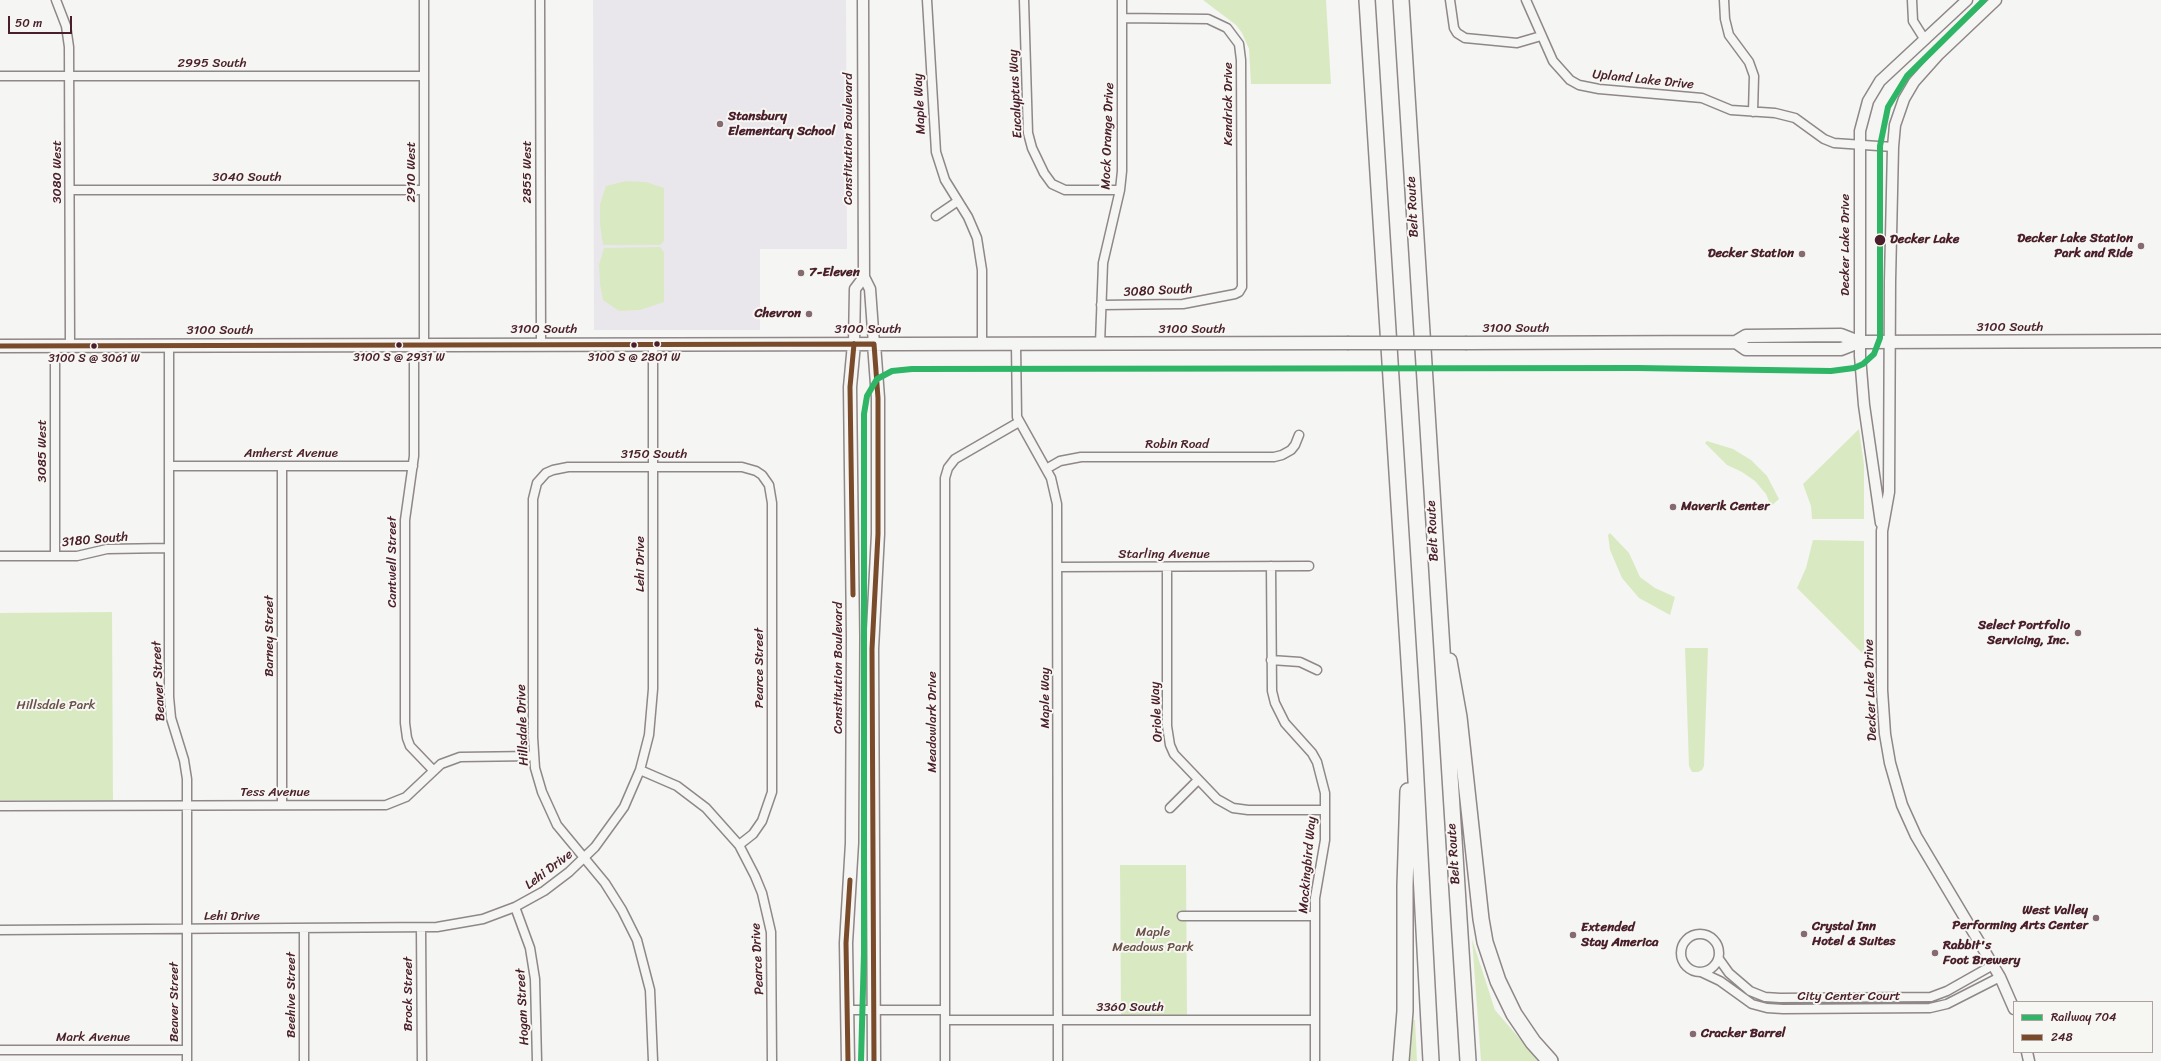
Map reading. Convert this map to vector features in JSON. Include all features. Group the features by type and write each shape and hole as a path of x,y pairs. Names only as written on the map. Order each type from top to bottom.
{"highway":[{"path":"1367,0 1413,724 1431,1061"},
{"name":"Belt Route","path":"1401,0 1438,606 1468,1061"},
{"path":"1438,606 1459,717 1480,919 1492,963 1514,1014 1533,1042 1550,1061"},
{"path":"1401,1061 1404,1012 1406,839 1413,724"},
{"path":"1492,963 1522,1016 1544,1044 1562,1061"}],"main road":[{"name":"3100 South","path":"0,346 1736,342 1746,349 1841,349 1859,342 2161,342"},
{"name":"Constitution Boulevard","path":"848,1061 847,922 852,842 853,637 850,387 854,344"},
{"name":"Constitution Boulevard","path":"874,344 878,398 878,534 872,649 874,1061"}],"street":[{"name":"3080 West","path":"56,0 63,16 68,37 70,76 70,346"},
{"name":"2910 West","path":"419,345 424,190 424,0"},
{"name":"2855 West","path":"540,0 541,344"},
{"name":"Constitution Boulevard","path":"863,0 864,277 870,289 874,344"},
{"name":"Maple Way","path":"927,0 936,152 945,180 974,227 981,258 982,344"},
{"name":"Eucalyptus Way","path":"1024,0 1028,133 1032,148 1044,173 1052,184 1065,190 1120,190"},
{"name":"Mock Orange Drive","path":"1100,344 1103,263 1120,190 1122,171 1122,0"},
{"path":"1450,0 1452,24 1457,33 1470,39 1517,43 1541,36"},
{"name":"Upland Lake Drive","path":"1526,0 1541,36 1559,70 1579,85 1599,89 1702,98 1731,110 1775,113 1795,118 1824,139 1834,143 1893,147"},
{"path":"1724,0 1725,19 1730,35 1749,62 1754,76 1753,112"},
{"path":"1912,0 1913,21 1925,40"},
{"name":"Decker Lake Drive","path":"1967,0 1925,40 1888,71 1874,90 1864,112 1859,145 1859,342 1864,405 1882,531 1882,698 1885,734 1890,763 1902,805 1916,836 2000,977 2013,1008"},
{"name":"Decker Lake Drive","path":"1882,531 1889,492 1889,342 1893,147 1899,114 1914,82 1939,54 1996,0"},
{"name":"Kendrick Drive","path":"1122,18 1208,19 1227,28 1239,44 1242,60 1242,287 1239,292"},
{"name":"2995 South","path":"0,76 424,76"},
{"name":"3040 South","path":"70,190 424,190"},
{"path":"936,216 958,201"},
{"name":"Constitution Boulevard","path":"854,344 855,289 864,277"},
{"name":"3080 South","path":"1101,305 1183,304 1239,292"},
{"name":"Lehi Drive","path":"0,930 421,928 468,922 515,907 544,891 584,859 614,822 624,807 640,770 649,735 653,704 653,344"},
{"name":"Maple Way","path":"1016,344 1016,407 1018,422 1046,469 1054,486 1057,504 1058,1061"},
{"name":"Beaver Street","path":"169,345 170,707 174,729 186,769 187,1061"},
{"name":"Cantwell Street","path":"419,345 412,466 405,511 405,730 410,746 433,770"},
{"name":"3085 West","path":"55,346 55,556"},
{"name":"Meadowlark Drive","path":"945,1061 945,478 948,468 955,459 1018,422"},
{"name":"Robin Road","path":"1046,469 1060,461 1081,457 1282,456 1291,450 1299,435"},
{"name":"Amherst Avenue","path":"169,466 412,466"},
{"name":"Barney Street","path":"282,466 282,806"},
{"name":"3150 South","path":"540,478 546,473 560,468 742,467 756,471 767,480"},
{"name":"Hillsdale Drive","path":"540,478 535,488 533,505 534,756 542,792 550,813 564,836 604,883 622,910 637,940 650,990 653,1061"},
{"name":"Pearce Street","path":"739,845 753,834 762,821 772,792 772,502 771,490 767,480"},
{"name":"3180 South","path":"0,556 83,555 107,549 169,548"},
{"name":"Mockingbird Way","path":"1271,566 1271,678 1275,703 1285,723 1306,746 1317,762 1323,782 1325,840 1315,889 1315,1061"},
{"name":"Starling Avenue","path":"1058,567 1309,566"},
{"name":"Oriole Way","path":"1167,567 1168,736 1174,754 1198,780 1222,802 1240,810 1324,810"},
{"path":"1271,660 1300,662 1317,670"},
{"name":"Tess Avenue","path":"0,806 386,805 400,800 412,793 433,770 441,764 460,757 534,756"},
{"name":"Pearce Drive","path":"640,770 663,779 692,796 721,824 739,845 762,893 771,932 772,1061"},
{"path":"1170,808 1198,780"},
{"name":"Hogan Street","path":"515,907 528,943 535,979 537,1061"},
{"path":"1182,916 1315,916"},
{"name":"Beehive Street","path":"304,928 304,1061"},
{"name":"Brock Street","path":"421,928 422,1061"},
{"name":"City Center Court","path":"1993,965 1947,991 1931,997 1780,998 1765,997 1750,991 1729,973 1719,959 1719,947 1708,935 1697,934 1687,938 1681,948 1682,959 1688,968 1720,981 1752,1004 1767,1008 1930,1008 1947,1004 2000,977"},
{"path":"1701,972 1712,968 1719,959"},
{"path":"847,1010 945,1010"},
{"name":"3360 South","path":"945,1020 1315,1020"},
{"name":"Mark Avenue","path":"0,1050 187,1050"}],"shaded area":[{"name":"Stansbury Elementary School","path":"593,0 846,0 847,249 760,249 760,330 594,330"}],"green space":[{"path":"1203,0 1326,0 1331,84 1251,84 1249,49 1242,33 1236,25"},
{"path":"626,181 646,182 664,188 664,241 660,245 603,245 600,225 600,204 606,186"},
{"path":"660,247 664,252 664,302 640,310 619,311 603,300 599,265 604,248"},
{"path":"1859,429 1864,465 1864,519 1812,519 1811,506 1803,484"},
{"path":"1707,441 1733,449 1751,460 1767,476 1779,499 1771,506 1766,494 1755,481 1742,472 1727,465 1705,443"},
{"path":"1610,533 1629,553 1640,577 1655,588 1675,597 1670,615 1639,598 1622,578 1610,550 1608,535"},
{"path":"1813,540 1864,541 1864,655 1797,588 1806,568"},
{"name":"Hillsdale Park","path":"112,612 113,800 0,800 0,613"},
{"path":"1685,648 1708,648 1704,766 1702,770 1698,772 1692,772 1689,766"},
{"name":"Maple Meadows Park","path":"1120,865 1186,865 1187,1015 1121,1016"},
{"path":"1472,939 1495,1010 1539,1061 1481,1061"},
{"path":"1409,1020 1415,1020 1417,1061 1404,1061"}],"rail line":[{"name":"704","path":"861,1061 864,953 864,414 867,396 877,379 892,371 912,369 1637,368 1831,371 1854,368 1863,364 1874,354 1880,338 1880,146 1888,107 1907,76 1984,0"}],"transit line":[{"name":"248","path":"853,595 850,387 854,344"},
{"name":"248","path":"0,346 874,344 878,398 878,534 872,649 874,1061"},
{"name":"248","path":"848,1061 846,943 850,880"}],"place":[{"name":"Stansbury Elementary School","path":"720,124"},
{"name":"Decker Lake","path":"1880,240"},
{"name":"Decker Lake Station Park and Ride","path":"2141,246"},
{"name":"Decker Station","path":"1802,254"},
{"name":"7-Eleven","path":"801,273"},
{"name":"Chevron","path":"809,314"},
{"name":"3100 S @ 2931 W","path":"399,345"},
{"name":"3100 S @ 2801 W","path":"634,345"},
{"name":"3100 S @ 3061 W","path":"94,346"},
{"name":"Maverik Center","path":"1673,507"},
{"name":"Select Portfolio Servicing, Inc.","path":"2078,633"},
{"name":"West Valley Performing Arts Center","path":"2096,918"},
{"name":"Crystal Inn Hotel & Suites","path":"1804,934"},
{"name":"Extended Stay America","path":"1573,935"},
{"name":"Rabbit's Foot Brewery","path":"1935,953"},
{"name":"Cracker Barrel","path":"1693,1034"}]}
